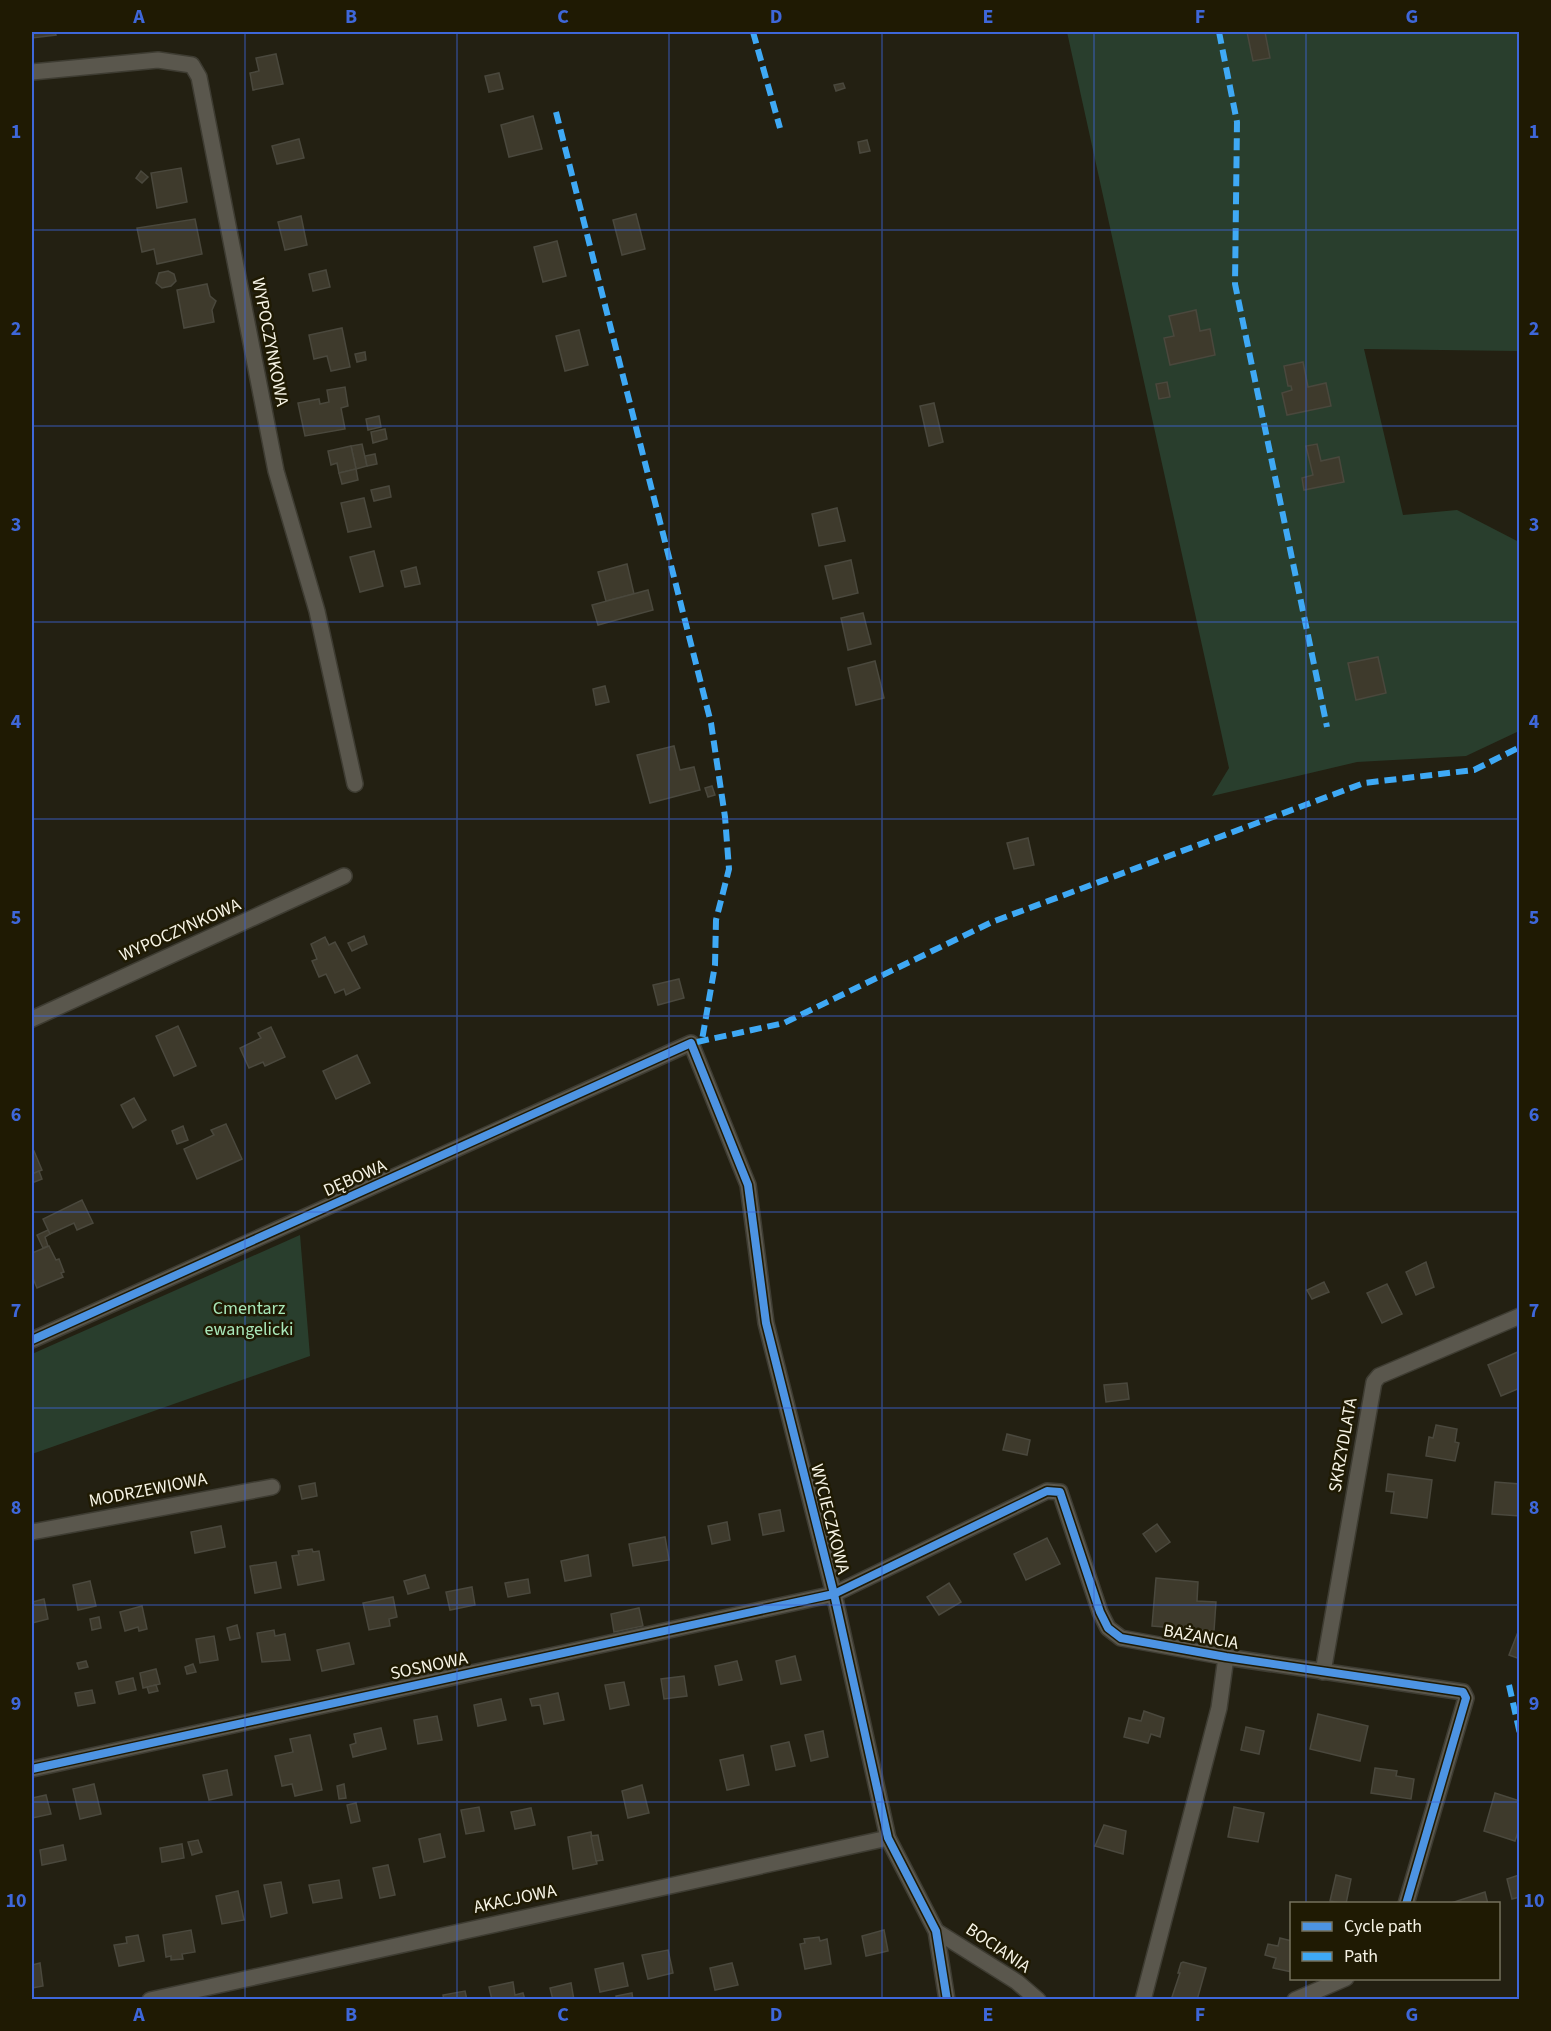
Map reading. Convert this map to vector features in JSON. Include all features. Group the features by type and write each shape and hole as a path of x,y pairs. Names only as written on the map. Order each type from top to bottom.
{"street":[{"name":"WYPOCZYNKOWA","path":"32,72 158,60 192,64 199,77 276,471 317,611 355,784"},
{"name":"WYPOCZYNKOWA","path":"32,1019 344,876"},
{"name":"DĘBOWA","path":"32,1340 691,1043"},
{"name":"WYCIECZKOWA","path":"691,1043 748,1185 766,1323 834,1594 888,1838 936,1931 947,2000"},
{"name":"SKRZYDLATA","path":"1323,1672 1374,1382 1379,1376 1520,1316"},
{"name":"MODRZEWIOWA","path":"32,1532 272,1487"},
{"name":"BAŻANCIA","path":"834,1594 1047,1491 1059,1492 1100,1612 1108,1628 1121,1638 1226,1657 1463,1692 1466,1698 1407,1902"},
{"name":"SOSNOWA","path":"32,1769 834,1594"},
{"name":"BAŻANCIA","path":"1143,2000 1219,1708 1226,1657"},
{"name":"AKACJOWA","path":"150,2000 888,1838"},
{"name":"BOCIANIA","path":"936,1931 1017,1983 1038,2000"},
{"path":"1295,2000 1341,1980"}],"green space":[{"path":"1067,32 1519,32 1519,351 1364,349 1403,515 1457,510 1519,542 1519,731 1466,756 1357,762 1212,796 1229,768"},
{"name":"Cmentarz ewangelicki","path":"300,1235 310,1356 32,1454 32,1354"}],"building":[{"path":"32,32 55,32 56,35 32,38"},
{"path":"1247,32 1265,32 1270,58 1253,61"},
{"path":"276,54 283,84 253,90 250,73 259,71 256,58"},
{"path":"499,73 503,89 489,92 485,76"},
{"path":"843,83 845,88 836,91 834,85"},
{"path":"533,116 542,149 509,157 501,125"},
{"path":"299,139 304,158 277,164 272,146"},
{"path":"867,140 870,151 860,153 858,142"},
{"path":"181,168 187,202 157,208 151,173"},
{"path":"141,171 148,177 142,183 136,178"},
{"path":"636,214 645,249 622,255 613,220"},
{"path":"301,216 307,245 285,250 278,222"},
{"path":"195,219 202,254 157,264 154,249 142,252 137,228"},
{"path":"557,241 566,276 543,282 534,247"},
{"path":"326,270 330,287 313,291 309,274"},
{"path":"168,271 174,274 176,281 171,286 162,288 156,283 159,273"},
{"path":"207,284 210,296 216,301 212,310 214,322 184,328 177,290"},
{"path":"1196,310 1200,331 1210,329 1215,355 1170,365 1164,338 1174,336 1169,316"},
{"path":"342,328 350,367 331,371 327,356 314,359 309,335"},
{"path":"579,330 588,365 565,371 556,336"},
{"path":"365,352 366,360 357,362 355,354"},
{"path":"1303,362 1308,387 1326,383 1331,406 1287,415 1282,393 1292,390 1291,386 1288,386 1284,366"},
{"path":"1167,382 1170,397 1159,399 1156,384"},
{"path":"345,387 348,406 341,408 345,429 305,436 298,403 319,399 320,404 329,402 327,390"},
{"path":"934,403 943,442 929,446 920,406"},
{"path":"379,416 381,427 368,430 366,419"},
{"path":"385,429 387,439 373,443 371,432"},
{"path":"362,444 367,466 356,469 351,446"},
{"path":"1317,444 1321,461 1339,457 1344,482 1304,490 1302,478 1313,475 1306,446"},
{"path":"351,446 356,469 339,473 337,463 331,465 328,451"},
{"path":"375,454 377,464 367,466 365,456"},
{"path":"356,469 358,480 342,484 339,473"},
{"path":"389,486 391,497 374,501 371,490"},
{"path":"364,498 371,527 348,532 341,503"},
{"path":"837,508 845,541 819,546 812,514"},
{"path":"374,551 383,586 360,592 350,557"},
{"path":"851,560 858,593 833,599 825,566"},
{"path":"627,564 634,594 606,601 598,572"},
{"path":"416,567 420,584 405,587 401,571"},
{"path":"648,590 653,610 598,625 592,605"},
{"path":"863,613 871,644 848,650 841,618"},
{"path":"1378,657 1386,693 1356,700 1348,663"},
{"path":"875,661 884,698 856,705 848,668"},
{"path":"605,686 609,702 596,705 593,689"},
{"path":"674,746 680,770 694,767 700,790 650,803 637,755"},
{"path":"712,786 715,795 708,797 705,788"},
{"path":"1028,838 1034,865 1014,869 1007,843"},
{"path":"364,936 367,944 352,951 348,943"},
{"path":"325,937 329,945 335,942 360,988 346,995 344,989 335,993 326,974 319,977 312,961 317,959 311,944"},
{"path":"679,979 684,998 658,1005 653,985"},
{"path":"178,1026 196,1066 174,1076 156,1036"},
{"path":"271,1027 285,1057 265,1066 263,1062 249,1068 240,1048 261,1038 258,1033"},
{"path":"357,1055 370,1083 336,1099 323,1071"},
{"path":"134,1098 146,1120 133,1128 121,1105"},
{"path":"226,1124 242,1159 197,1179 184,1149 214,1135 211,1130"},
{"path":"183,1126 188,1140 177,1144 172,1131"},
{"path":"34,1151 42,1170 32,1174 32,1152"},
{"path":"39,1171 42,1179 32,1183 32,1174"},
{"path":"82,1200 93,1223 77,1230 74,1223 50,1234 43,1219"},
{"path":"48,1230 50,1234 45,1237 48,1246 43,1248 37,1235"},
{"path":"49,1246 56,1260 59,1259 64,1272 61,1273 63,1277 37,1288 32,1276 32,1253"},
{"path":"1426,1262 1434,1287 1416,1295 1406,1272"},
{"path":"1324,1282 1329,1292 1312,1299 1307,1290"},
{"path":"1387,1284 1402,1314 1382,1323 1367,1293"},
{"path":"1520,1351 1520,1388 1501,1396 1488,1365"},
{"path":"1127,1383 1129,1399 1106,1402 1104,1385"},
{"path":"1436,1425 1457,1429 1455,1442 1459,1443 1455,1461 1426,1456 1429,1437 1433,1438"},
{"path":"1007,1434 1030,1440 1027,1455 1003,1450"},
{"path":"1388,1474 1432,1480 1427,1518 1391,1513 1394,1492 1386,1491"},
{"path":"1495,1482 1520,1484 1520,1516 1492,1514"},
{"path":"315,1483 317,1496 302,1499 299,1486"},
{"path":"780,1510 784,1531 763,1535 759,1514"},
{"path":"727,1522 730,1540 712,1544 708,1526"},
{"path":"1157,1524 1170,1542 1156,1552 1143,1534"},
{"path":"221,1526 225,1547 195,1553 191,1532"},
{"path":"665,1537 669,1560 633,1566 629,1544"},
{"path":"1047,1538 1060,1564 1026,1580 1014,1554"},
{"path":"312,1549 313,1552 319,1551 324,1580 298,1585 292,1556 299,1555 298,1551"},
{"path":"588,1555 591,1576 565,1581 561,1561"},
{"path":"276,1562 281,1588 255,1593 250,1566"},
{"path":"425,1575 429,1588 408,1594 404,1581"},
{"path":"1156,1578 1198,1582 1197,1601 1216,1602 1214,1631 1152,1626"},
{"path":"528,1579 530,1593 508,1597 505,1583"},
{"path":"90,1581 96,1606 78,1610 73,1585"},
{"path":"949,1583 961,1602 939,1615 927,1597"},
{"path":"472,1587 475,1605 450,1610 446,1592"},
{"path":"393,1597 397,1617 389,1619 390,1626 369,1630 363,1603"},
{"path":"44,1599 48,1619 32,1623 32,1602"},
{"path":"142,1606 147,1629 139,1631 138,1627 125,1631 120,1612"},
{"path":"639,1608 643,1626 614,1632 611,1614"},
{"path":"99,1617 101,1628 92,1630 90,1619"},
{"path":"237,1625 240,1638 230,1640 227,1628"},
{"path":"274,1630 275,1636 285,1634 290,1660 262,1662 257,1633"},
{"path":"1518,1632 1520,1632 1520,1659 1509,1655"},
{"path":"214,1636 218,1660 200,1663 196,1639"},
{"path":"349,1643 354,1664 322,1671 317,1650"},
{"path":"795,1656 801,1680 781,1684 776,1661"},
{"path":"86,1661 88,1667 79,1669 77,1663"},
{"path":"737,1661 742,1680 719,1685 715,1666"},
{"path":"193,1664 196,1672 187,1674 185,1667"},
{"path":"156,1669 160,1684 143,1688 140,1673"},
{"path":"684,1676 687,1696 664,1699 661,1679"},
{"path":"133,1678 136,1690 119,1694 116,1682"},
{"path":"624,1682 629,1705 610,1709 605,1685"},
{"path":"156,1685 158,1691 149,1693 147,1687"},
{"path":"92,1690 95,1703 78,1706 75,1693"},
{"path":"558,1693 564,1720 544,1724 540,1705 532,1706 530,1699"},
{"path":"501,1699 506,1720 478,1726 474,1705"},
{"path":"1144,1711 1164,1718 1160,1737 1151,1734 1148,1743 1124,1737 1129,1718 1141,1721"},
{"path":"1318,1714 1368,1726 1360,1761 1310,1749"},
{"path":"437,1716 442,1740 418,1744 414,1720"},
{"path":"1246,1727 1264,1731 1259,1754 1241,1750"},
{"path":"381,1728 386,1749 353,1757 350,1745 356,1743 354,1734"},
{"path":"823,1731 828,1757 811,1761 805,1735"},
{"path":"310,1735 322,1790 295,1796 292,1784 282,1786 275,1756 293,1752 290,1739"},
{"path":"789,1742 795,1766 776,1770 771,1746"},
{"path":"743,1755 749,1785 727,1790 720,1760"},
{"path":"1375,1768 1397,1771 1396,1776 1414,1779 1411,1799 1371,1793"},
{"path":"227,1770 232,1795 209,1800 203,1775"},
{"path":"94,1784 101,1814 80,1819 73,1789"},
{"path":"344,1784 346,1798 339,1799 337,1786"},
{"path":"642,1785 649,1813 628,1818 622,1791"},
{"path":"1495,1793 1520,1801 1520,1826 1515,1841 1484,1831"},
{"path":"46,1795 51,1814 32,1818 32,1798"},
{"path":"356,1803 360,1821 351,1823 347,1805"},
{"path":"479,1807 484,1831 466,1834 461,1810"},
{"path":"1234,1807 1264,1813 1258,1842 1228,1837"},
{"path":"531,1808 535,1825 515,1829 511,1812"},
{"path":"1104,1825 1126,1831 1123,1854 1095,1846"},
{"path":"591,1832 597,1864 573,1869 568,1837"},
{"path":"440,1834 445,1857 424,1862 419,1839"},
{"path":"598,1835 603,1860 596,1861 591,1836"},
{"path":"198,1840 202,1852 192,1855 188,1842"},
{"path":"182,1844 184,1858 162,1862 160,1848"},
{"path":"63,1845 66,1860 42,1865 40,1850"},
{"path":"388,1865 395,1895 380,1898 373,1868"},
{"path":"1336,1875 1351,1879 1346,1902 1330,1901"},
{"path":"1519,1875 1520,1897 1512,1899 1507,1879"},
{"path":"339,1880 342,1898 313,1903 309,1885"},
{"path":"281,1882 287,1913 271,1917 264,1885"},
{"path":"238,1891 244,1920 222,1924 216,1896"},
{"path":"1485,1892 1488,1902 1454,1902"},
{"path":"191,1930 195,1952 182,1954 183,1959 171,1960 171,1956 166,1957 163,1935"},
{"path":"884,1930 888,1951 866,1956 862,1936"},
{"path":"138,1935 144,1961 119,1966 114,1945 127,1943 126,1937"},
{"path":"819,1937 820,1941 827,1939 831,1964 805,1969 800,1944 805,1943 804,1939"},
{"path":"1280,1938 1290,1940 1290,1972 1273,1968 1276,1958 1265,1955 1268,1944 1278,1946"},
{"path":"668,1950 673,1973 648,1979 642,1955"},
{"path":"1183,1962 1206,1968 1197,2000 1171,2000"},
{"path":"40,1963 43,1986 32,1988 32,1965"},
{"path":"623,1963 628,1986 600,1992 595,1969"},
{"path":"732,1963 738,1985 715,1990 710,1968"},
{"path":"513,1982 515,1995 523,1993 525,2000 492,2000 489,1987"},
{"path":"571,1983 574,2000 553,2000 550,1988"},
{"path":"465,1991 467,2000 444,2000 443,1995"},
{"path":"632,1993 633,2000 617,2000 616,1996"}],"marked path":[{"path":"753,32 780,128"},
{"path":"1219,32 1237,122 1235,284 1327,727"},
{"path":"556,112 711,723 725,817 729,869 716,920 715,965 702,1040"},
{"path":"697,1042 784,1023 992,922 1364,783 1474,770 1520,747"},
{"path":"1509,1685 1520,1734"}],"cycle path":[{"path":"32,1340 691,1043 748,1185 766,1323 834,1594 888,1838 936,1931 947,2000"},
{"path":"32,1769 834,1594 1047,1491 1060,1492 1100,1612 1108,1628 1121,1638 1226,1657 1463,1692 1466,1698 1407,1902"}]}
